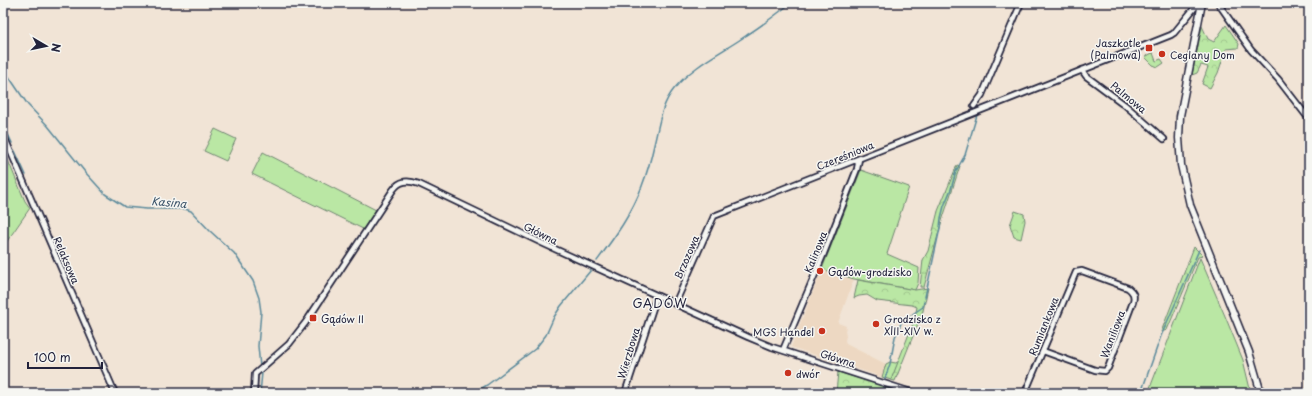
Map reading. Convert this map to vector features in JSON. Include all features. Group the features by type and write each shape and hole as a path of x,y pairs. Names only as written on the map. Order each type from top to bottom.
{"main road":[{"path":"1202,5 1180,116 1179,138 1181,165 1190,205 1249,352 1262,393"}],"street":[{"path":"974,106 982,96 1021,3"},
{"path":"1218,3 1256,56 1278,79 1309,119"},
{"name":"Czereśniowa","path":"714,216 1171,35 1196,6 1202,5"},
{"name":"Palmowa","path":"1082,70 1086,76 1126,105 1164,139"},
{"name":"Relaksowa","path":"3,134 115,393"},
{"name":"Kalinowa","path":"783,350 824,253 857,169 859,159"},
{"name":"Główna","path":"254,393 255,374 293,339 306,322 393,190 402,182 408,181 419,184 544,244 748,337 914,393"},
{"name":"Brzozowa","path":"675,304 714,216"},
{"name":"Rumiankowa","path":"1025,393 1074,275 1076,272 1082,271"},
{"name":"Waniliowa","path":"1043,351 1098,371 1105,371 1108,368 1135,297 1134,292 1128,288 1082,271"},
{"name":"Wierzbowa","path":"626,393 657,296"}],"shaded area":[{"path":"822,269 854,279 838,323 846,326 846,344 886,364 882,377 791,347"}],"green space":[{"path":"1226,25 1239,44 1238,48 1226,49 1218,73 1210,88 1202,84 1208,67 1201,65 1197,73 1192,75 1202,26 1208,39 1214,42"},
{"path":"1154,52 1156,61 1161,59 1164,63 1158,67 1153,65 1145,57"},
{"path":"215,129 236,139 226,161 204,151"},
{"path":"263,152 376,210 363,229 252,174"},
{"path":"7,158 25,201 30,208 3,247 3,164"},
{"path":"957,165 960,166 941,224 924,287 920,287 923,260 928,251 938,211"},
{"path":"861,170 909,187 887,254 919,268 918,283 915,290 854,279 822,269"},
{"path":"1015,211 1024,214 1025,221 1021,239 1014,237 1010,225"},
{"path":"1194,247 1203,256 1198,257 1167,330 1161,332"},
{"path":"1200,258 1243,360 1251,393 1148,393"},
{"path":"858,280 915,290 928,288 923,311 895,381 891,380 914,321 917,307 912,305 877,301 867,295 854,298"},
{"path":"899,361 891,380 882,377 886,364 890,362 896,363"},
{"path":"838,372 899,391 899,393 836,393"}],"waterway":[{"path":"597,261 622,225 638,196 649,166 663,108 674,89 682,80 699,66 759,27 791,3"},
{"name":"Kasina","path":"3,68 28,105 48,126 105,194 125,207 147,209 185,209 191,211 234,253 253,281 259,298 261,312 258,346 260,367"},
{"path":"925,297 944,206 956,171 965,155 977,115"},
{"path":"3,123 12,143"},
{"path":"15,151 26,175"},
{"path":"1141,393 1161,336 1199,250"},
{"path":"474,393 535,349 546,335 561,306 591,270"},
{"path":"884,381 890,364 895,337 902,321 923,307 924,301"},
{"name":"Kasina","path":"260,393 261,371"},
{"path":"882,393 883,385"}],"place":[{"name":"Jaszkotle (Palmowa)","path":"1149,48"},
{"name":"Ceglany Dom","path":"1162,54"},
{"name":"Gądów-grodzisko","path":"820,271"},
{"name":"Gądów II","path":"313,318"},
{"name":"Grodzisko z XIII-XIV w.","path":"876,324"},
{"name":"MGS Handel","path":"822,331"},
{"name":"dwór","path":"788,373"}],"district":[{"name":"GĄDÓW","path":"660,303"}]}
